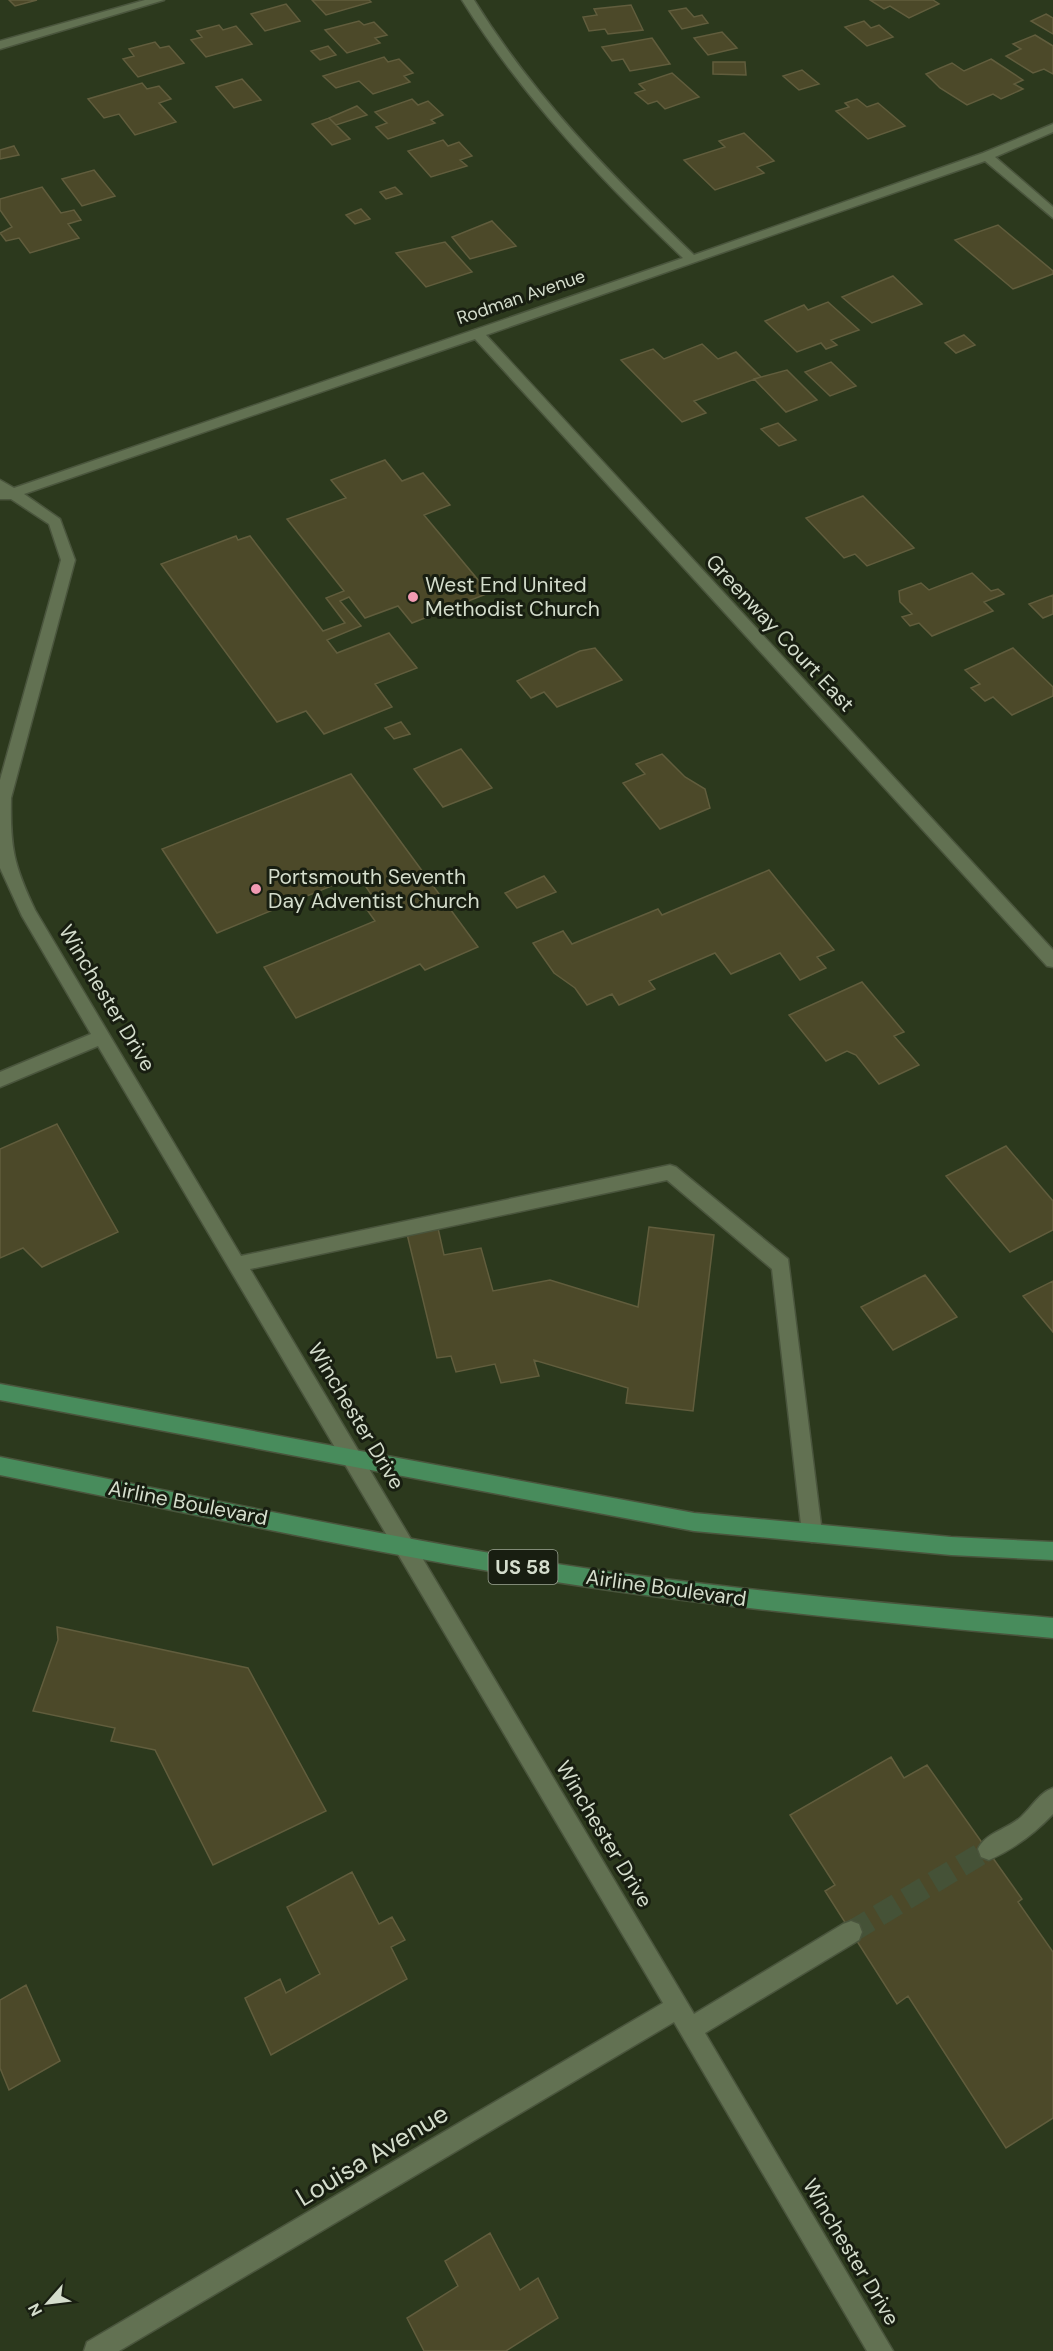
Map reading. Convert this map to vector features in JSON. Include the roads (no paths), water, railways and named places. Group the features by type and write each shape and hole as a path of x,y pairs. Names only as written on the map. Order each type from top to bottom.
{"main road":[{"path":"0,1392 694,1521 951,1546 1053,1551"},
{"name":"Airline Boulevard","path":"0,1466 406,1547 538,1570 749,1600 1053,1628"}],"street":[{"path":"468,0 487,30 547,110 604,177 692,260"},
{"path":"0,45 151,1"},
{"name":"Rodman Avenue","path":"4,492 692,260 987,156 1053,128"},
{"path":"987,156 1053,213"},
{"name":"Greenway Court East","path":"477,333 1053,961"},
{"name":"Winchester Drive","path":"4,492 55,522 68,560 3,798 2,839 5,874 881,2351"},
{"path":"0,1080 102,1037"},
{"path":"238,1264 670,1172 781,1265 812,1533"},
{"path":"988,1849 1028,1826 1048,1807 1053,1798"},
{"path":"691,2029 851,1932"},
{"name":"Louisa Avenue","path":"96,2351 678,2007"}],"tunnel":[{"path":"851,1932 989,1849"}],"place":[{"name":"West End United Methodist Church","path":"413,597"},
{"name":"Portsmouth Seventh Day Adventist Church","path":"256,889"}]}
